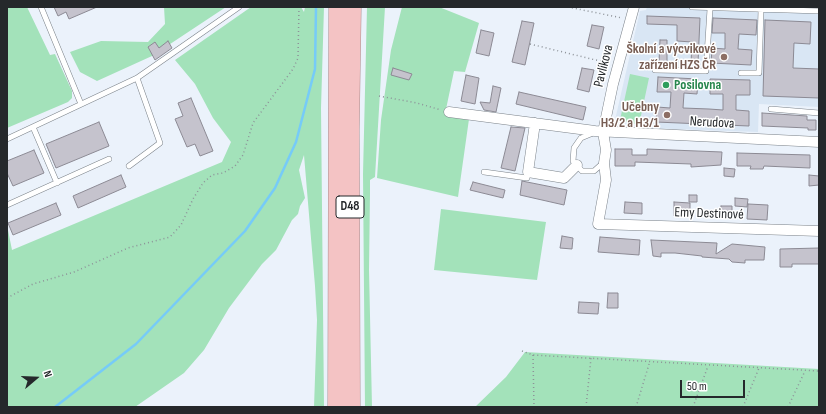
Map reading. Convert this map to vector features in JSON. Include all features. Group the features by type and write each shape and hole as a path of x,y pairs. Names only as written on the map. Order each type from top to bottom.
{"highway":[{"name":"D48","path":"337,407 338,7"},
{"name":"D48","path":"351,407 350,130 352,7"}],"street":[{"name":"Pavlíkova","path":"598,224 606,180 604,163 606,150 599,132 634,7"},
{"path":"449,112 599,132"},
{"path":"534,123 528,172 564,178 577,165"},
{"name":"Nerudova","path":"599,132 819,142"},
{"name":"Emy Destinové","path":"598,224 819,231"}],"lane":[{"path":"42,7 81,104"},
{"path":"7,139 137,78 239,7"},
{"path":"692,7 710,9 819,12"},
{"path":"656,70 706,71 710,9"},
{"path":"741,73 759,73 761,10"},
{"path":"129,166 160,143 137,78"},
{"path":"771,108 819,113"},
{"path":"33,127 57,183"},
{"path":"599,132 581,138 574,148 573,161 582,171 594,171 604,163"},
{"path":"7,205 109,159"},
{"path":"484,172 526,178 528,172"}],"path":[{"path":"7,298 33,284 74,272 128,248 170,237 182,225 193,199 203,183 212,176 223,173 235,166 243,155 253,123 293,69 298,58 299,7"},
{"path":"568,7 624,18"},
{"path":"530,44 612,64"},
{"path":"379,96 416,103 449,112"},
{"path":"522,352 533,355 819,371"},
{"path":"533,355 534,407"},
{"path":"586,407 591,358"},
{"path":"636,407 650,361"},
{"path":"693,407 708,365"},
{"path":"743,407 760,368"},
{"path":"788,407 805,370"}],"shaded area":[{"name":"Školní a výcvikové zařízení HZS ČR","path":"647,7 819,7 819,107 759,104 758,132 617,127 615,120 640,11 646,10"}],"green space":[{"path":"7,7 27,7 50,55 55,54 72,91 72,98 68,102 7,128"},
{"path":"164,7 226,7 152,56 97,81 80,72 70,52 101,41 148,42 165,24"},
{"path":"251,7 301,7 304,12 305,7 324,7 321,108 324,407 314,407 317,320 304,155 299,170 305,198 300,206 298,214 292,220 276,250 262,264 229,308 204,350 184,373 135,407 7,407 7,225 12,250 222,162 231,142 213,118 195,84 175,60"},
{"path":"367,7 385,7 375,177 370,180 369,270 372,407 365,407 363,174"},
{"path":"402,7 439,7 479,23 465,72 454,71 445,114 469,119 458,197 377,178 381,120 391,50"},
{"path":"630,74 649,78 639,125 620,120"},
{"path":"441,209 546,222 537,280 434,270"},
{"path":"525,352 819,369 819,407 475,407 506,377"}],"building":[{"path":"54,7 97,7 69,19 66,12 58,16"},
{"path":"647,16 700,18 698,63 691,63 692,42 677,41 677,25 647,24"},
{"path":"713,18 757,20 756,35 739,34 738,49 752,50 751,65 711,63 712,48 725,49 725,33 712,33"},
{"path":"765,20 811,22 810,44 794,43 793,68 819,69 819,98 763,96"},
{"path":"522,21 534,23 525,65 512,62"},
{"path":"592,25 604,27 599,49 587,46"},
{"path":"481,30 494,33 489,56 476,53"},
{"path":"660,40 667,40 667,62 659,62"},
{"path":"168,41 172,48 155,60 148,47 155,42 159,48"},
{"path":"393,68 412,74 409,80 391,75"},
{"path":"582,68 594,70 589,92 577,89"},
{"path":"466,75 479,78 475,104 461,101"},
{"path":"658,77 698,79 697,94 684,93 683,108 723,110 723,94 710,94 710,79 750,80 750,95 736,95 736,110 749,111 749,126 656,122 657,107 670,108 671,92 657,92"},
{"path":"493,86 501,88 496,112 484,110 480,102 490,103"},
{"path":"519,92 586,107 583,120 516,104"},
{"path":"191,98 213,151 200,156 195,144 187,147 175,119 183,116 178,103"},
{"path":"762,113 807,116 807,120 816,120 816,130 808,130 808,128 762,126"},
{"path":"99,122 109,146 56,168 46,144"},
{"path":"511,127 525,128 515,171 501,168"},
{"path":"615,149 632,149 632,155 647,155 647,149 722,152 721,165 691,167 691,164 635,162 635,166 615,166"},
{"path":"34,150 44,173 13,186 7,173 7,161"},
{"path":"737,153 810,155 810,168 764,166 763,169 750,169 751,166 737,166"},
{"path":"724,168 735,169 734,177 724,176"},
{"path":"121,175 126,187 78,208 73,196"},
{"path":"809,175 819,176 819,185 809,186"},
{"path":"522,181 567,190 564,205 520,195"},
{"path":"473,182 505,190 503,198 470,190"},
{"path":"689,195 697,195 697,202 689,202"},
{"path":"735,198 748,199 747,207 735,206"},
{"path":"625,202 642,203 642,214 624,213"},
{"path":"674,202 690,203 690,214 688,216 674,216"},
{"path":"56,203 61,215 13,235 8,223"},
{"path":"748,204 768,205 767,220 747,219"},
{"path":"721,206 732,206 732,218 720,218"},
{"path":"562,236 573,238 572,249 560,248"},
{"path":"600,237 640,240 639,255 598,252"},
{"path":"651,240 717,243 716,254 732,244 765,247 764,260 745,260 745,263 732,262 729,259 675,253 661,253 661,257 653,256"},
{"path":"819,248 819,264 792,264 792,267 780,267 780,249"},
{"path":"608,293 618,293 618,308 607,308"},
{"path":"579,302 599,303 598,314 578,313"}],"waterway":[{"path":"55,407 136,344 245,231 275,188 296,142 315,69 316,7"}],"place":[{"name":"Školní a výcvikové zařízení HZS ČR","path":"724,57"},
{"name":"Posilovna","path":"666,85"},
{"name":"Učebny H3/2 a H3/1","path":"667,115"}]}
